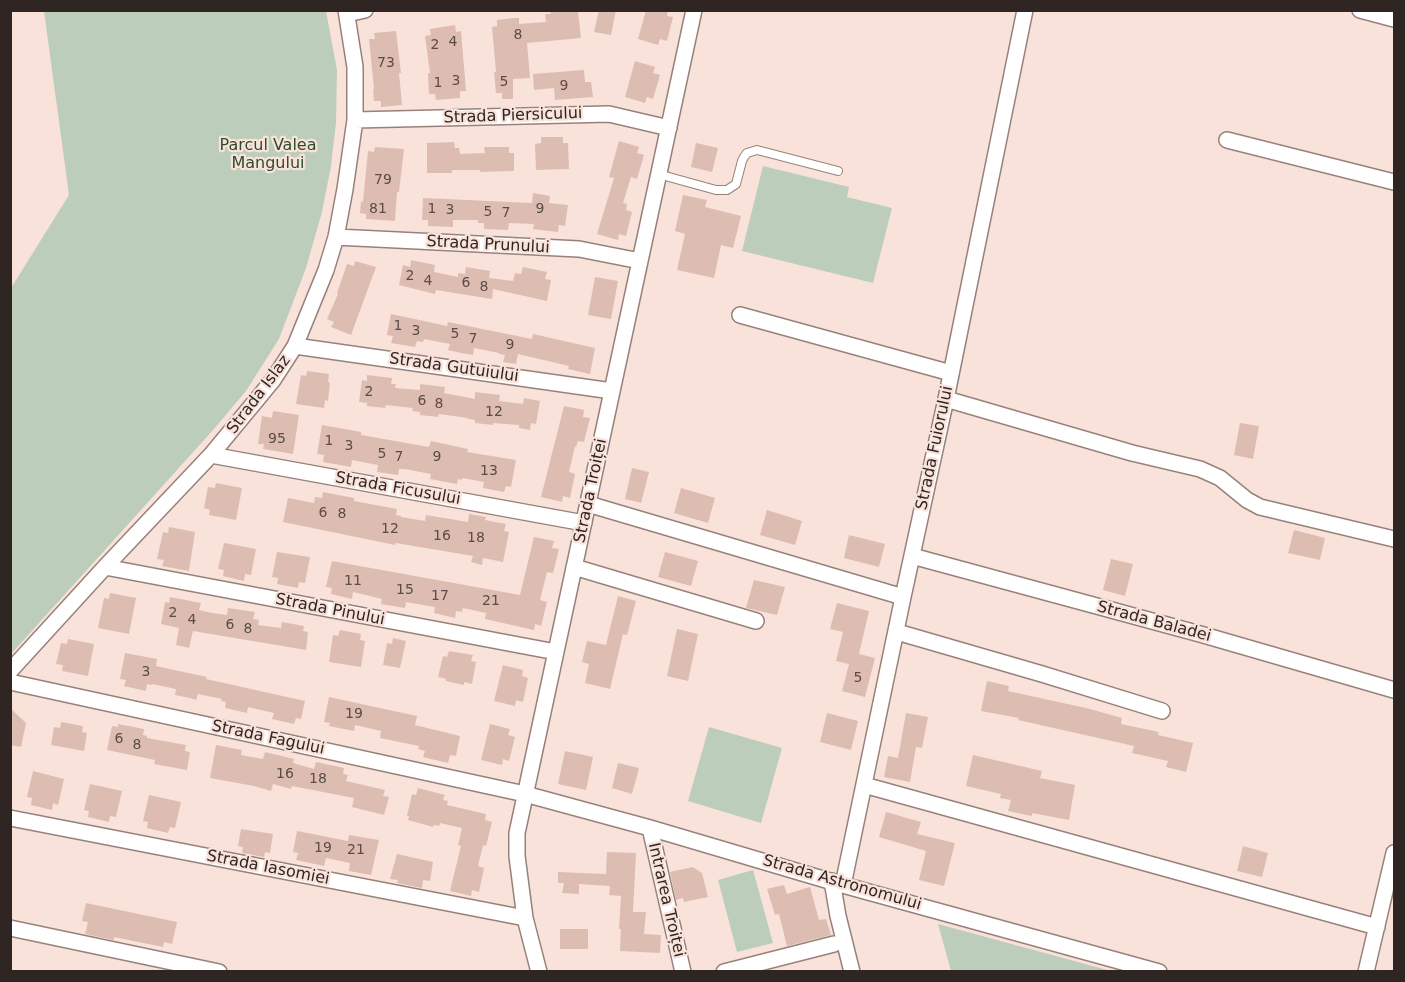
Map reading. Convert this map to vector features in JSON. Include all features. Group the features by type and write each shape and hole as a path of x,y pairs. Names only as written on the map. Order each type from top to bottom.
{"street":[{"path":"346,12 366,10"},
{"name":"Strada Troiței","path":"539,972 525,918 517,856 517,833 694,10"},
{"name":"Strada Fuiorului","path":"838,883 864,785 897,632 1025,10"},
{"path":"1359,10 1395,19"},
{"name":"Strada Islaz","path":"10,671 211,455 273,380 295,346 326,270 336,237 345,189 355,120 355,67 346,12"},
{"name":"Strada Piersicului","path":"355,120 609,114 669,128"},
{"path":"1227,140 1395,182"},
{"name":"Strada Prunului","path":"336,237 579,249 640,261"},
{"path":"740,315 951,373"},
{"name":"Strada Gutuiului","path":"295,346 612,391"},
{"path":"946,399 1132,453 1200,469 1220,478 1247,500 1260,507 1395,538"},
{"name":"Strada Ficusului","path":"211,455 584,523"},
{"path":"588,504 903,597"},
{"name":"Strada Baladei","path":"912,556 1200,634 1395,690"},
{"name":"Strada Pinului","path":"105,567 556,652"},
{"path":"574,567 756,621"},
{"path":"897,632 1161,711"},
{"name":"Strada Fagului","path":"10,682 525,794"},
{"path":"864,785 1377,927"},
{"name":"Strada Astronomului","path":"525,794 1159,972"},
{"name":"Strada Iasomiei","path":"10,818 525,918"},
{"name":"Intrarea Troiței","path":"650,828 683,972"},
{"path":"1366,972 1393,869 1395,853"},
{"path":"838,883 838,916 852,972"},
{"path":"10,928 219,972"},
{"path":"724,972 834,944"}],"lane":[{"path":"658,174 716,190 727,190 736,184 744,157 747,153 757,150 838,171"}],"green space":[{"name":"Parcul Valea Mangului","path":"44,11 326,11 337,70 336,123 322,212 306,268 279,339 246,391 214,429 11,654 11,288 69,195"},
{"path":"763,166 849,187 847,197 892,208 873,283 742,251"},
{"path":"709,727 782,748 761,823 688,801"},
{"path":"753,870 773,943 737,952 718,880"},
{"path":"938,924 1111,971 951,971"}],"building":[{"path":"550,10 578,11 581,38 527,43 530,78 513,79 513,99 502,99 502,93 496,93 492,27 497,26 497,20 513,18 519,18 519,24 546,22 545,14 551,14"},
{"path":"599,10 616,10 611,35 594,32"},
{"path":"646,10 668,10 667,16 673,17 667,41 660,39 658,45 638,39"},
{"path":"455,25 456,32 461,31 466,91 460,91 460,98 436,100 435,94 429,94 428,73 430,73 425,36 431,35 430,29"},
{"path":"396,31 402,105 381,107 381,101 374,101 369,39 375,39 374,33"},
{"path":"635,61 655,67 653,73 660,75 653,99 647,97 645,103 625,97"},
{"path":"584,70 585,82 591,82 593,97 555,100 554,88 534,90 533,74"},
{"path":"541,137 563,137 563,143 568,143 569,169 536,170 535,144 541,143"},
{"path":"619,141 639,147 637,153 644,155 637,179 631,177 623,203 627,204 626,210 632,212 626,236 619,234 618,240 597,234 614,178 609,177"},
{"path":"454,142 460,154 485,153 484,147 509,147 509,153 514,153 514,171 452,170 452,173 427,173 427,143"},
{"path":"696,143 718,148 712,172 691,167"},
{"path":"375,147 404,149 395,221 366,219 366,214 360,213 368,151 374,152"},
{"path":"533,193 550,196 549,203 568,205 565,226 559,225 558,232 533,229 534,224 509,223 508,230 484,229 484,223 478,223 478,220 453,220 453,227 428,226 428,220 422,220 423,198 532,203"},
{"path":"683,195 707,200 705,207 741,216 733,248 721,245 714,278 677,270 685,234 675,231"},
{"path":"411,260 435,265 434,272 458,277 458,273 465,274 466,267 490,271 489,278 513,281 515,273 521,274 523,267 547,272 545,279 551,280 547,301 493,289 492,299 436,290 435,294 399,285 403,265 410,267"},
{"path":"355,261 376,267 351,335 331,327 334,322 327,319 347,264 354,266"},
{"path":"595,277 618,281 611,319 588,315"},
{"path":"391,314 447,326 448,322 532,339 533,334 595,348 590,374 568,369 569,366 518,354 516,364 503,362 505,355 499,353 474,348 473,355 461,353 448,350 450,344 424,339 423,342 417,341 415,347 391,343 393,336 387,335"},
{"path":"307,371 329,374 328,401 325,400 324,408 296,404 301,375 306,376"},
{"path":"367,375 392,378 391,384 396,384 395,388 420,390 420,384 445,387 444,393 475,399 475,392 500,395 499,401 523,404 524,398 540,401 536,424 531,423 530,430 519,428 519,425 475,423 475,420 468,418 439,414 438,417 420,415 420,412 412,411 413,408 386,405 385,408 367,406 367,403 359,402 362,380 367,381"},
{"path":"564,406 584,410 583,417 590,418 584,442 578,441 575,446 569,472 575,474 570,498 563,496 562,502 541,497"},
{"path":"273,411 299,415 293,454 263,449 264,444 258,444 262,416 272,418"},
{"path":"1240,423 1259,426 1253,459 1234,455"},
{"path":"322,425 361,432 361,435 429,447 431,441 468,449 467,452 516,460 511,487 506,486 504,492 483,488 484,482 462,478 462,480 458,479 457,484 430,479 431,474 405,469 399,469 398,475 377,472 378,465 352,460 351,467 323,462 324,455 317,454"},
{"path":"632,468 649,472 641,503 625,499"},
{"path":"216,483 242,488 236,520 209,515 210,510 204,508 208,487 215,488"},
{"path":"681,488 715,498 708,523 674,513"},
{"path":"323,492 354,498 354,501 397,509 396,515 401,517 425,521 426,515 468,522 469,514 506,524 504,531 509,532 503,562 483,558 482,565 471,562 473,556 396,543 395,545 283,522 288,498 314,503 315,497 322,498"},
{"path":"767,510 802,521 795,545 760,535"},
{"path":"169,527 195,532 189,571 162,566 164,560 157,559 163,532 168,533"},
{"path":"1294,530 1325,538 1320,560 1288,553"},
{"path":"849,535 885,544 879,567 844,558"},
{"path":"534,537 554,541 552,548 559,549 553,573 547,572 540,600 547,602 541,626 535,624 534,630 485,619 486,613 463,608 462,612 456,611 455,618 434,613 435,607 406,602 405,608 381,604 382,599 353,592 352,599 331,594 332,588 326,587 332,561 520,595"},
{"path":"224,543 256,549 251,575 245,574 244,581 223,576 224,570 218,569"},
{"path":"277,552 310,557 305,583 299,582 298,588 277,584 278,578 272,577"},
{"path":"665,552 698,561 691,586 658,577"},
{"path":"1111,559 1133,564 1125,596 1103,590"},
{"path":"754,580 785,587 777,615 746,608"},
{"path":"110,593 136,598 129,634 98,628 104,598 109,599"},
{"path":"618,596 636,601 627,635 623,634 610,689 585,683 589,664 582,662 587,641 606,645"},
{"path":"170,597 201,603 199,610 212,613 227,615 228,608 255,612 253,619 259,620 258,625 281,628 282,622 304,626 303,631 308,632 306,650 193,631 189,648 176,645 179,628 161,624 165,602 169,603"},
{"path":"837,603 869,611 859,654 875,658 865,697 842,691 849,664 836,661 843,632 830,629"},
{"path":"677,629 698,634 688,681 667,676"},
{"path":"340,630 361,634 360,640 365,641 361,667 329,662 333,635 338,636"},
{"path":"393,638 406,641 400,668 383,665 387,643 392,644"},
{"path":"68,639 94,644 88,676 62,671 63,665 56,664 61,643 67,644"},
{"path":"449,651 473,655 471,661 476,662 472,684 464,682 464,685 438,677 443,656 447,657"},
{"path":"125,653 157,659 156,666 305,701 301,719 296,718 294,724 272,719 274,713 248,707 247,713 225,708 226,702 221,701 222,699 198,694 196,700 175,695 176,689 152,684 147,684 146,691 124,686 126,680 120,679"},
{"path":"503,665 523,670 522,676 528,678 523,702 516,700 515,706 494,701"},
{"path":"987,681 1009,686 1008,691 1122,718 1121,724 1159,732 1158,735 1193,743 1186,772 1166,767 1168,761 1132,753 1134,746 981,711"},
{"path":"329,697 417,716 415,725 460,736 456,756 450,755 448,763 423,757 425,751 418,749 419,746 380,738 381,731 355,725 354,731 329,726 330,723 324,722"},
{"path":"10,708 26,723 21,747 10,745"},
{"path":"827,713 858,721 851,750 820,742"},
{"path":"906,713 928,717 922,748 916,747 910,782 884,777 888,756 898,758"},
{"path":"61,722 83,726 82,732 87,733 84,751 51,745 54,727 60,728"},
{"path":"118,724 144,729 143,735 147,738 186,745 185,751 190,752 187,770 154,764 155,760 107,750 112,726 118,727"},
{"path":"490,724 510,729 508,735 515,737 509,761 503,759 502,765 481,760"},
{"path":"216,745 242,750 241,755 263,759 265,752 294,759 293,763 314,769 316,762 344,768 343,774 348,775 346,781 385,790 383,796 389,797 384,815 352,807 354,798 292,786 291,789 273,784 271,791 210,778"},
{"path":"565,751 593,757 586,790 558,784"},
{"path":"973,755 1042,771 1040,778 1075,785 1069,820 1008,811 1011,800 1000,798 1001,794 966,786"},
{"path":"618,763 639,768 632,794 612,788"},
{"path":"33,771 64,779 58,805 53,803 52,810 31,805 32,798 27,797"},
{"path":"90,784 122,791 116,817 110,816 109,822 88,817 89,811 84,810"},
{"path":"418,788 445,795 443,800 448,801 447,805 486,814 485,820 492,822 478,866 484,868 479,892 472,890 471,896 450,891 461,846 458,845 462,828 440,823 439,826 434,825 433,827 408,820 412,794 416,795"},
{"path":"149,795 181,802 175,828 170,827 168,833 147,828 148,822 143,821"},
{"path":"886,812 921,822 917,834 955,843 944,886 919,880 926,851 879,837"},
{"path":"241,829 273,834 270,853 265,852 264,857 242,853 243,847 238,846"},
{"path":"297,831 348,841 349,835 379,840 371,875 349,871 350,863 326,858 324,866 296,860 298,853 293,852"},
{"path":"1243,846 1268,853 1262,877 1237,871"},
{"path":"607,852 636,853 633,912 646,912 644,934 661,935 660,953 620,951 621,896 609,895 610,886 579,884 579,894 562,893 564,883 558,883 558,872 606,874"},
{"path":"397,854 433,862 430,881 423,880 422,888 397,883 398,880 390,879"},
{"path":"693,867 702,873 708,897 684,902 683,898 676,900 670,872"},
{"path":"784,885 787,894 810,887 819,920 826,919 831,935 787,946 779,914 775,915 767,889"},
{"path":"86,903 177,922 172,944 164,942 163,947 114,937 114,940 85,934 88,922 82,921"},
{"path":"560,929 588,929 588,949 560,949"}]}
